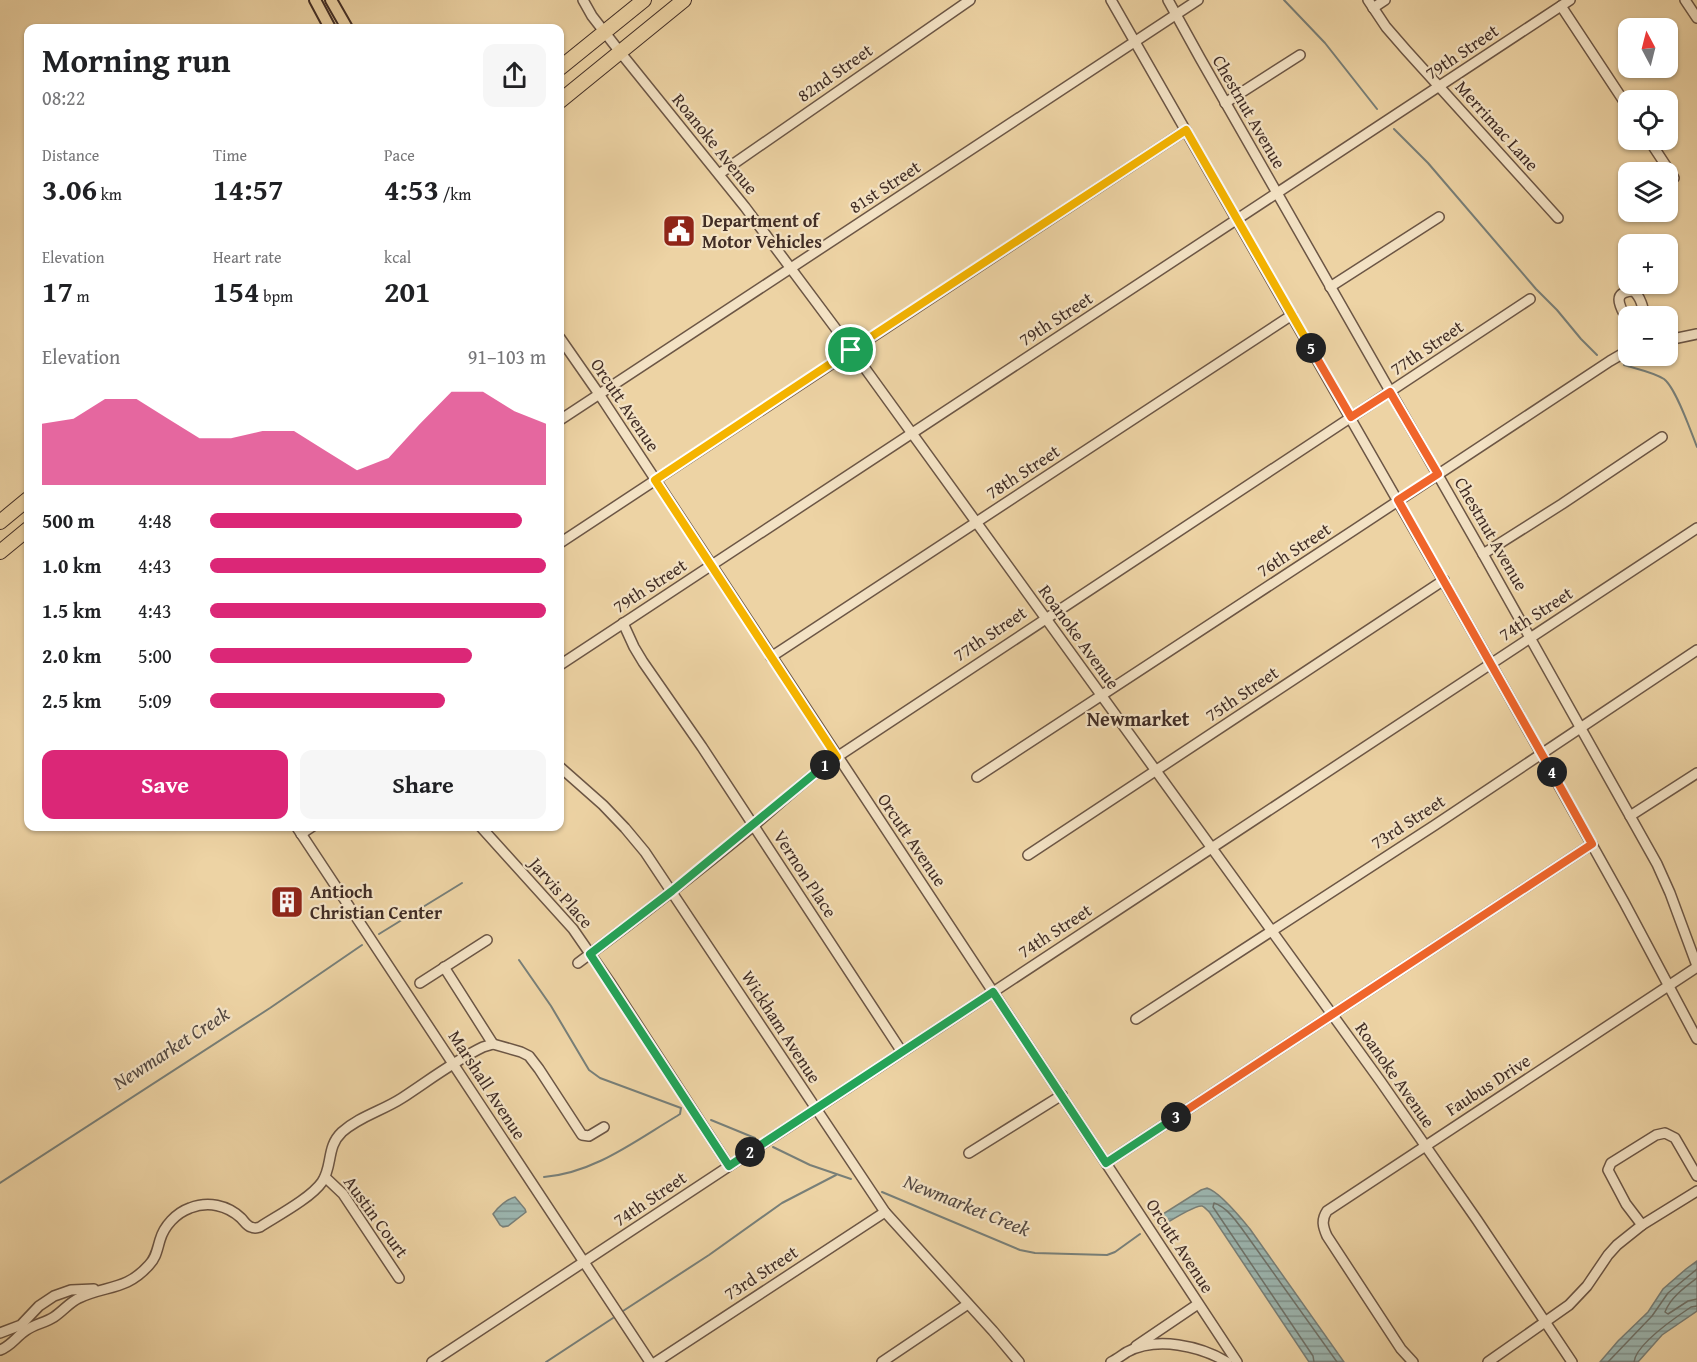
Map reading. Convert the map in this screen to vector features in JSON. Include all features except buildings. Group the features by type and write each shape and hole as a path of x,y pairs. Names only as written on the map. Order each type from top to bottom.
{"highway":[{"path":"564,65 644,0"},
{"path":"564,98 684,0"},
{"path":"0,522 24,502"},
{"path":"0,552 24,532"}],"main road":[{"path":"315,0 330,24"},
{"path":"331,0 345,24"}],"street":[{"name":"Roanoke Avenue","path":"583,0 604,32 719,174 791,269 1045,617 1332,1014 1572,1362"},
{"name":"82nd Street","path":"719,174 970,0"},
{"path":"1111,0 1444,580 1592,844 1697,1039"},
{"name":"Chestnut Avenue","path":"1168,0 1484,554 1657,864 1670,892 1697,967"},
{"name":"81st Street","path":"564,417 1198,0"},
{"path":"1370,4 1385,0"},
{"name":"79th Street","path":"564,662 1570,0"},
{"path":"1685,0 1697,18"},
{"name":"Merrimac Lane","path":"1370,4 1399,42 1558,218"},
{"path":"1561,6 1618,92"},
{"path":"1225,103 1300,55"},
{"path":"564,540 1186,130"},
{"path":"1330,287 1439,218"},
{"path":"1620,306 1620,295 1633,291 1637,293 1642,306"},
{"name":"77th Street","path":"578,963 753,826 823,766 1045,617 1530,299"},
{"name":"78th Street","path":"771,657 1292,315"},
{"path":"1678,338 1697,334"},
{"name":"Orcutt Avenue","path":"564,344 1237,1362"},
{"name":"76th Street","path":"977,777 1618,356"},
{"path":"1484,554 1662,437"},
{"name":"74th Street","path":"432,1362 1697,528"},
{"name":"75th Street","path":"1028,855 1444,580"},
{"name":"Vernon Place","path":"623,623 643,662 902,1052"},
{"name":"73rd Street","path":"1136,1019 1697,650"},
{"name":"Wickham Avenue","path":"564,771 603,805 645,852 896,1227 1019,1362"},
{"path":"1630,816 1697,774"},
{"name":"Marshall Avenue","path":"300,831 650,1362"},
{"name":"Jarvis Place","path":"485,831 573,929 729,1166"},
{"path":"1106,1163 1592,844"},
{"path":"420,982 487,940"},
{"name":"Faubus Drive","path":"1413,1362 1401,1349 1327,1236 1323,1217 1327,1211 1697,967"},
{"path":"444,968 493,1044"},
{"path":"0,1350 13,1343 27,1329 53,1317 82,1296 127,1283 147,1267 157,1253 166,1226 184,1210 199,1205 218,1205 231,1210 249,1227 256,1228 298,1203 317,1188 325,1177 331,1149 342,1132 360,1119 391,1105 475,1051 493,1044 529,1056 582,1134 589,1136 604,1126"},
{"path":"969,1153 1062,1095"},
{"path":"1642,1226 1609,1174 1611,1163 1656,1135 1665,1133 1675,1138 1697,1176"},
{"name":"Austin Court","path":"325,1177 343,1194 399,1278"},
{"path":"1488,1362 1579,1296 1612,1250 1627,1236 1697,1191"},
{"name":"73rd Street","path":"656,1362 885,1212"},
{"path":"0,1334 21,1325 39,1306 60,1293 71,1290 115,1288"},
{"path":"882,1362 968,1304"},
{"path":"1112,1362 1198,1304"},
{"path":"1129,1351 1158,1345 1179,1346 1207,1353 1227,1362"}],"water":[{"path":"1207,1188 1224,1200 1250,1229 1344,1362 1309,1362 1204,1207 1194,1208 1160,1227 1155,1219"},
{"path":"515,1197 526,1212 508,1226 503,1227 493,1214"},
{"path":"1697,1261 1697,1311 1662,1335 1638,1362 1600,1362 1648,1312 1663,1289"}],"waterway":[{"path":"1284,0 1325,43 1377,109"},
{"path":"1394,129 1428,163 1536,289 1597,355"},
{"path":"1627,366 1655,374 1669,384 1683,411 1697,447"},
{"name":"Newmarket Creek","path":"379,934 462,883"},
{"name":"Newmarket Creek","path":"0,1183 270,1008 362,945"},
{"name":"Newmarket Creek","path":"519,960 551,1006 589,1070 600,1078 681,1108 680,1114 597,1163 544,1177"},
{"name":"Newmarket Creek","path":"711,1120 755,1138"},
{"name":"Newmarket Creek","path":"773,1147 810,1165 851,1179"},
{"path":"623,1311 709,1255 782,1203 836,1175"},
{"name":"Newmarket Creek","path":"882,1192 1020,1250 1035,1253 1107,1255 1140,1234"},
{"path":"546,1362 613,1318"}],"place":[{"name":"Department of Motor Vehicles","path":"679,231"},
{"name":"Antioch Christian Center","path":"287,902"}],"district":[{"name":"Newmarket","path":"1138,719"}],"route":[{"path":"1186,130 1351,417 1390,392 1438,474 1398,500 1592,844 1106,1163 993,992 729,1166 590,954 672,891 823,766 837,757 655,480 851,350 1186,130"}]}
